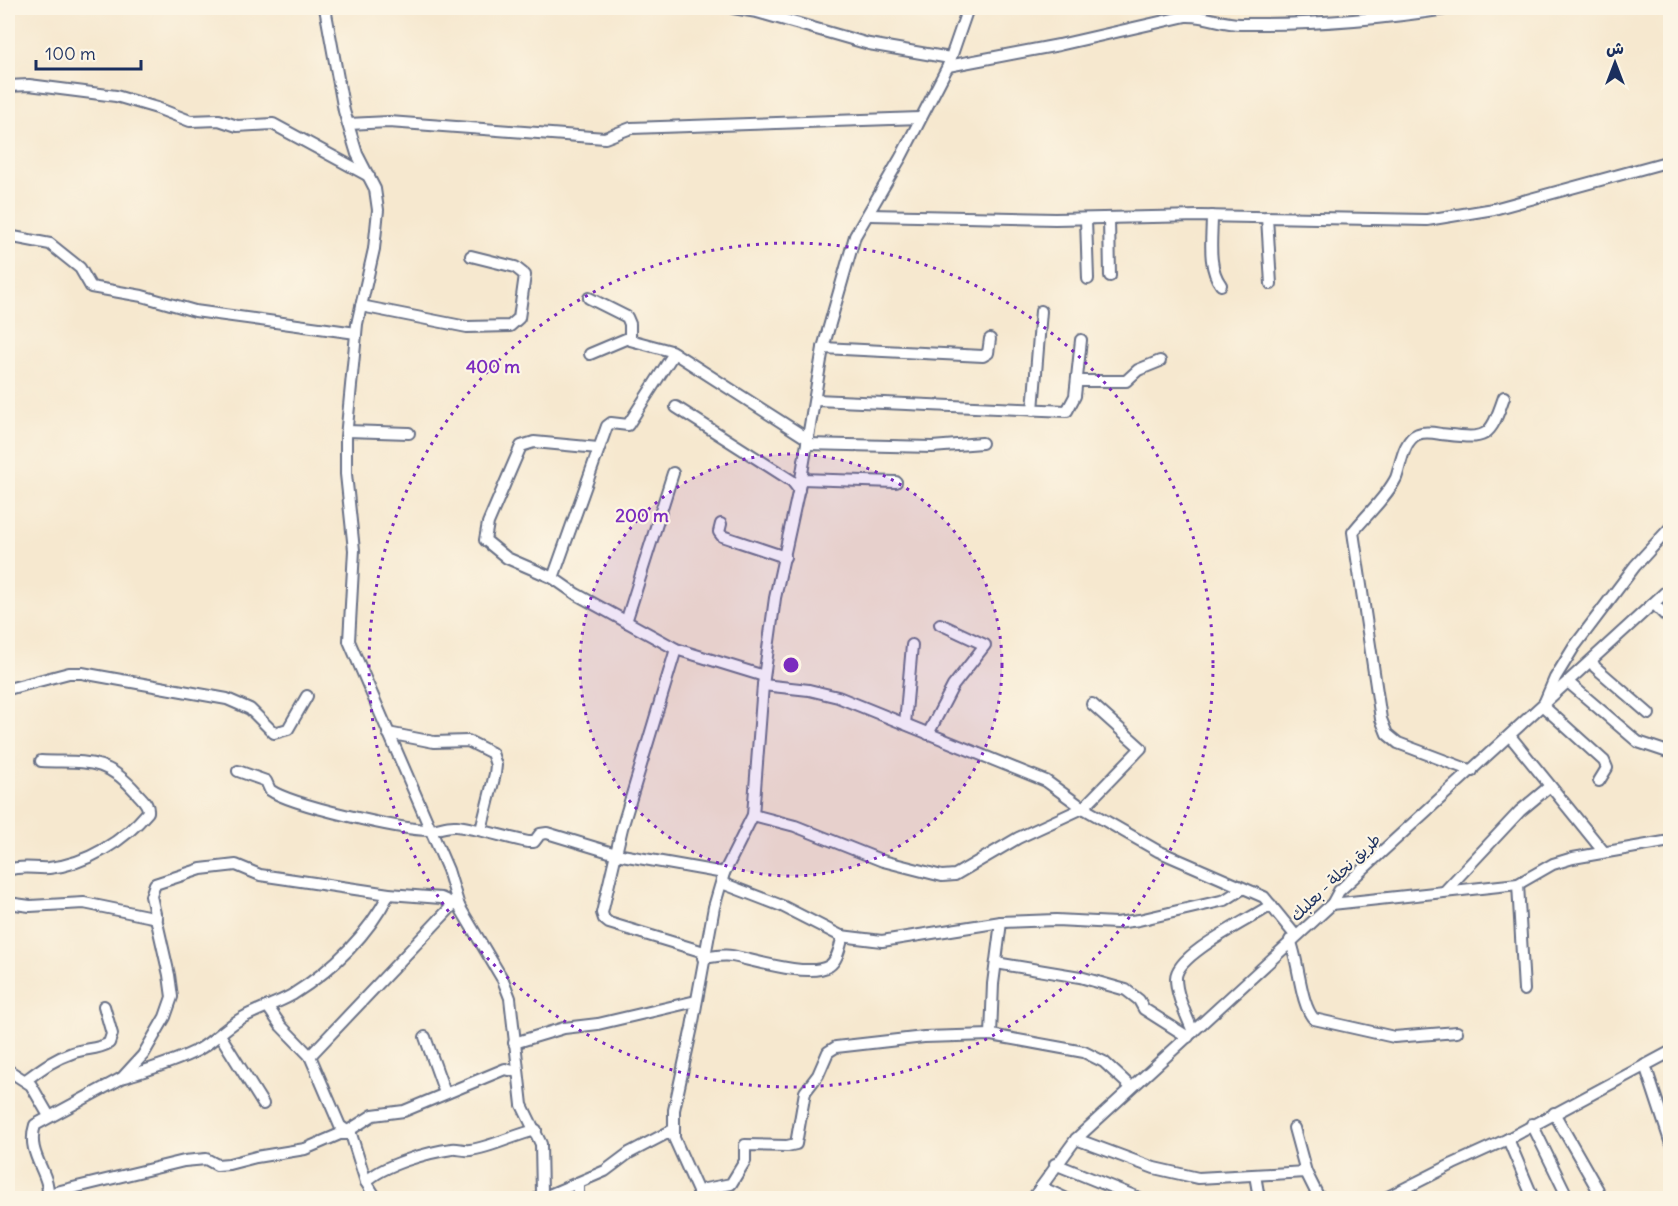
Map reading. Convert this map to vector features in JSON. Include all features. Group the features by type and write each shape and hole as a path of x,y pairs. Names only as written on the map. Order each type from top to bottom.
{"street":[{"path":"325,8 348,123 357,154 377,198 378,210 374,249 356,333 347,431 346,474 354,550 350,641 431,830 456,906 507,987 522,1105 541,1144 542,1193 540,1198"},
{"path":"733,8 869,44 949,62 1059,45 1186,16 1204,16 1230,24 1258,24 1361,18 1452,8"},
{"path":"968,8 949,62 869,215 855,236 824,348 800,484 775,598 764,681 753,815 723,878 704,955 674,1110 673,1130 681,1156 700,1196 705,1189 732,1184 745,1161 745,1145 787,1146 796,1144 805,1092 819,1075 832,1048 924,1037 991,1035 1084,1053 1104,1062 1131,1087"},
{"path":"8,86 29,86 116,96 158,108 190,121 219,120 237,126 273,124 369,177"},
{"path":"348,123 389,122 605,138 631,128 920,118"},
{"path":"869,215 1086,219 1212,216 1411,221 1440,219 1494,209 1671,161"},
{"path":"1212,216 1213,264 1216,278 1221,285"},
{"path":"1268,217 1270,284"},
{"path":"1109,218 1110,276"},
{"path":"1086,219 1088,279"},
{"path":"8,237 50,244 80,268 91,287 142,296 195,311 356,333"},
{"path":"361,306 467,327 510,326 519,318 525,275 515,267 471,256"},
{"path":"589,298 629,319 628,338"},
{"path":"1033,410 1041,311"},
{"path":"590,354 628,338 660,346 808,442 932,447 981,443"},
{"path":"824,348 983,356 988,353 990,339"},
{"path":"816,400 1067,411 1074,402 1081,340"},
{"path":"553,578 608,424 628,425 674,353"},
{"path":"1077,381 1126,381 1138,370 1160,361"},
{"path":"1472,771 1398,743 1387,734 1381,719 1353,532 1392,486 1403,454 1413,438 1419,434 1432,432 1480,437 1488,432 1494,422 1504,397"},
{"path":"676,407 800,484 896,482"},
{"path":"347,431 409,433"},
{"path":"598,448 534,442 524,444 488,524 485,540 490,546 507,558 553,578 676,649 764,681 823,693 1047,782 1083,808 1158,851 1264,897 1293,938 1306,1007 1314,1019 1394,1036 1457,1032"},
{"path":"626,622 673,473"},
{"path":"722,524 720,532 722,536 785,557"},
{"path":"1599,781 1607,768 1604,761 1543,706 1555,678 1574,647 1635,566 1671,528"},
{"name":"طريق نحلة - بعلبك","path":"1033,1198 1055,1164 1076,1139 1332,904 1339,891 1671,588"},
{"path":"1654,603 1671,620"},
{"path":"928,734 953,686 985,645 940,624"},
{"path":"905,724 912,645"},
{"path":"676,649 616,854 603,908 604,920 704,955 730,956 772,967 821,968 832,965 843,936"},
{"path":"1592,661 1595,667 1649,714"},
{"path":"8,689 69,673 82,673 227,699 250,709 270,731 279,733 288,729 295,720 307,696"},
{"path":"1569,683 1638,742 1668,752"},
{"path":"753,815 795,826 883,861 942,876 963,872 1018,838 1083,808 1141,748 1092,704"},
{"path":"388,733 434,742 468,741 492,753 496,765 495,774 481,830"},
{"path":"1510,736 1603,851"},
{"path":"8,870 34,866 47,868 103,851 148,813 145,802 110,768 97,764 41,761"},
{"path":"238,771 266,782 270,790 278,795 327,810 431,830 453,825 528,842 534,842 540,834 547,833 616,854 723,878 843,936 882,940 907,939 1000,922 1056,920 1116,923 1139,920 1225,900 1242,889"},
{"path":"1446,890 1520,812 1550,786"},
{"path":"1332,904 1518,884 1553,864 1603,851 1671,841"},
{"path":"122,1078 143,1055 170,1007 170,975 151,896 153,887 201,869 236,866 260,875 389,894 441,898 456,906"},
{"path":"1518,884 1524,990"},
{"path":"389,894 376,918 340,958 292,994 242,1018 220,1035 180,1058 122,1078 35,1125 31,1137 33,1154 47,1196 184,1161 206,1159 217,1165 228,1164 256,1156 305,1149 340,1134 349,1133 373,1114 404,1111 505,1069 517,1072"},
{"path":"8,903 30,906 84,903 157,918"},
{"path":"1191,1035 1176,982 1179,967 1226,931 1271,905"},
{"path":"310,1056 456,906"},
{"path":"991,1035 1000,922"},
{"path":"996,963 1080,978 1126,990 1139,1000 1144,1010 1191,1035"},
{"path":"514,1042 564,1028 598,1024 696,1001"},
{"path":"26,1080 49,1062 74,1052 92,1050 109,1043 112,1034 104,1006"},
{"path":"268,1006 281,1026 310,1056 340,1126 349,1133 366,1182 376,1198"},
{"path":"220,1035 263,1104"},
{"path":"425,1037 445,1093"},
{"path":"1386,1198 1508,1139 1532,1124 1671,1052"},
{"path":"1645,1065 1667,1118 1671,1140"},
{"path":"8,1070 26,1080 49,1116"},
{"path":"1554,1113 1598,1190"},
{"path":"1532,1124 1568,1198"},
{"path":"1294,1128 1306,1172 1319,1198"},
{"path":"366,1182 371,1176 392,1167 436,1152 454,1148 467,1151 536,1130"},
{"path":"540,1198 578,1184 673,1130"},
{"path":"1076,1139 1174,1174 1219,1178 1306,1172"},
{"path":"1508,1139 1533,1198"},
{"path":"1055,1164 1139,1198"},
{"path":"1255,1175 1259,1198"},
{"path":"578,1184 578,1198"},
{"path":"1041,1187 1065,1198"}]}
